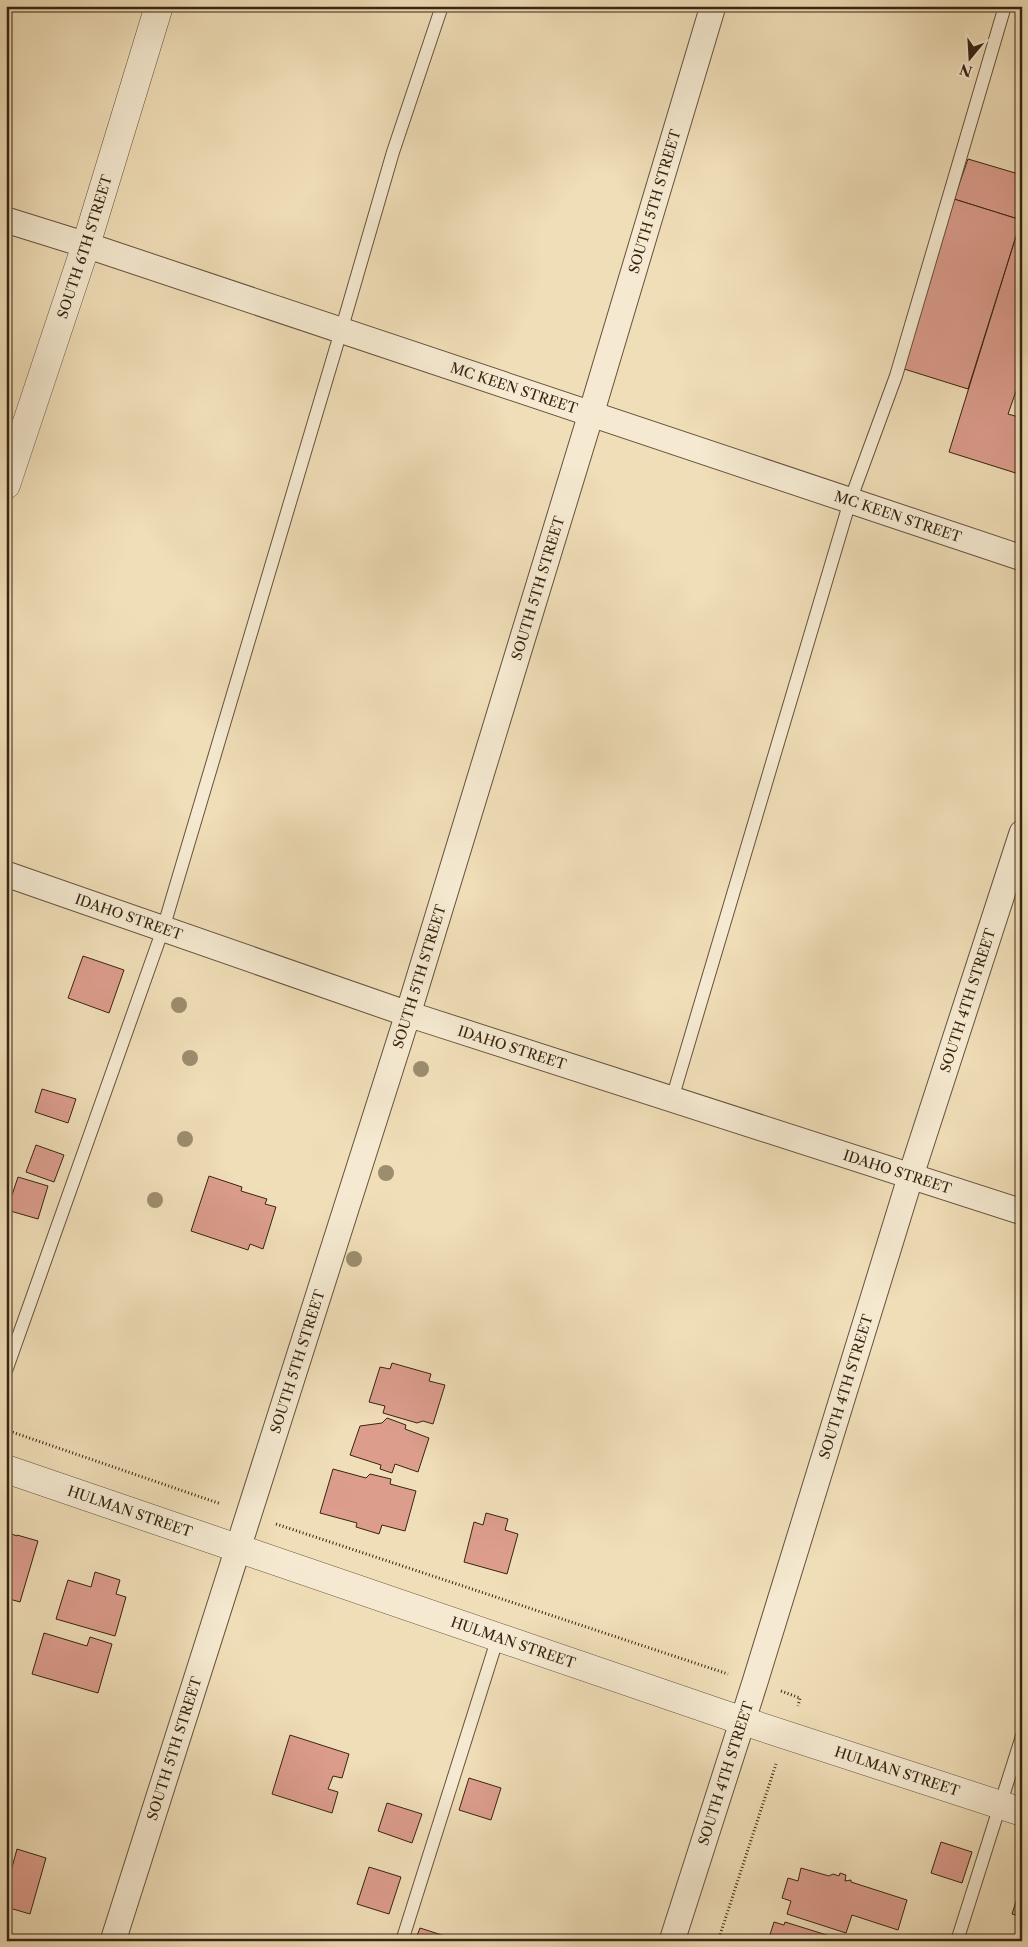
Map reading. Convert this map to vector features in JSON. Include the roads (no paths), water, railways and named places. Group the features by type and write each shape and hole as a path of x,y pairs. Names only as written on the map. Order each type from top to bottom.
{"street":[{"name":"SOUTH 6TH STREET","path":"6,485 86,245 159,6"},
{"name":"SOUTH 5TH STREET","path":"113,1941 408,1014 713,6"},
{"name":"MC KEEN STREET","path":"6,220 86,245 1022,558"},
{"name":"SOUTH 4TH STREET","path":"672,1941 743,1721 911,1175 1022,833"},
{"name":"IDAHO STREET","path":"6,874 408,1014 1022,1212"},
{"name":"HULMAN STREET","path":"6,1468 743,1721 1011,1808"}],"lane":[{"path":"6,1371 163,929 393,152 442,6"},
{"path":"672,1099 850,501 896,376 1005,6"},
{"path":"402,1941 498,1636"},
{"path":"957,1941 1011,1808 1022,1736"}]}
